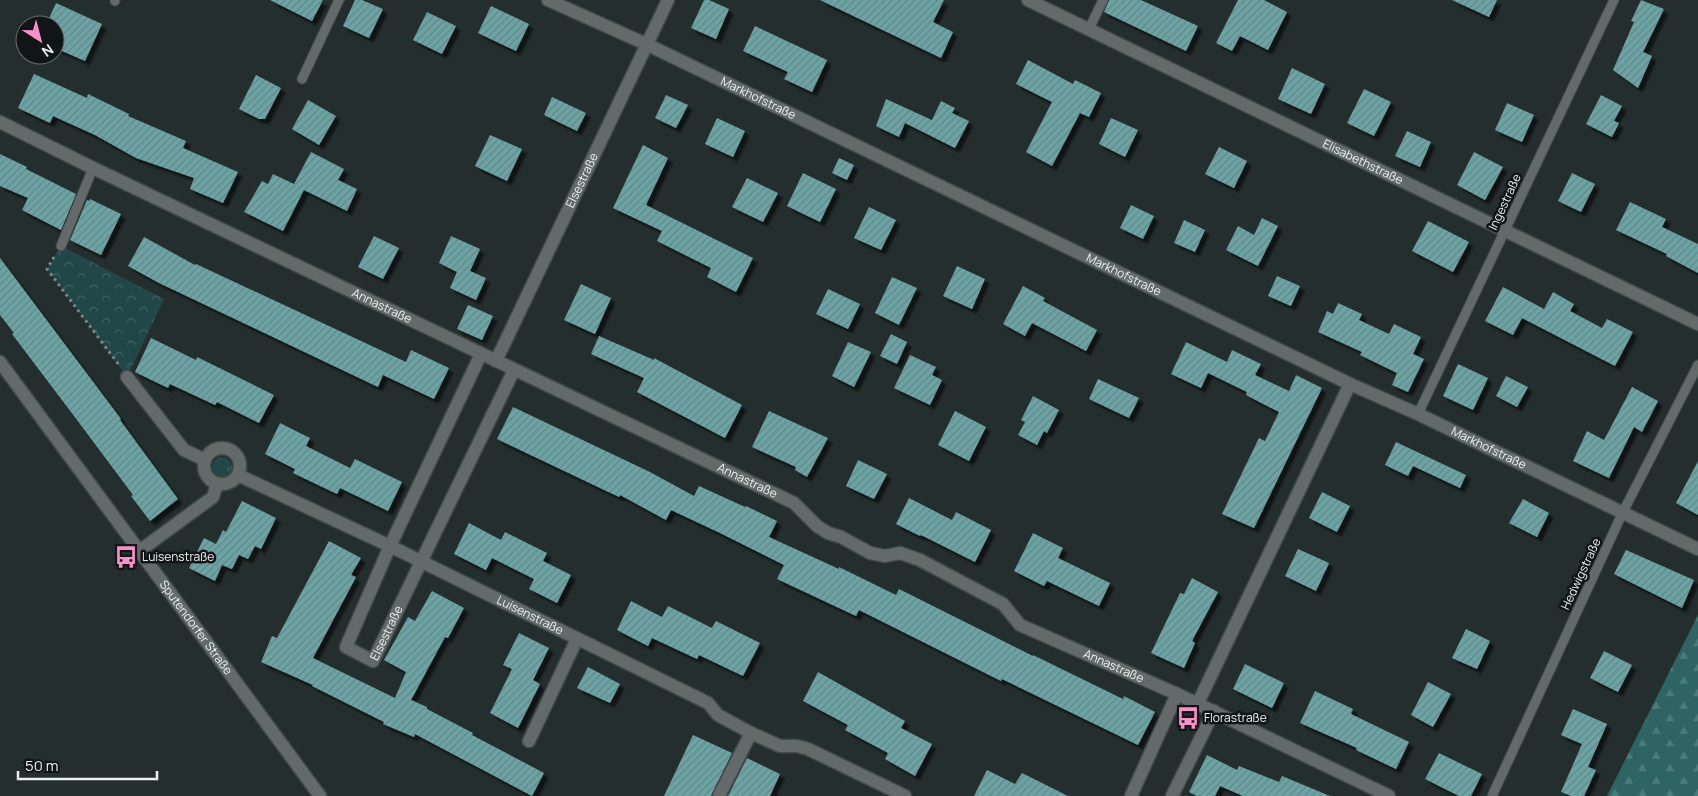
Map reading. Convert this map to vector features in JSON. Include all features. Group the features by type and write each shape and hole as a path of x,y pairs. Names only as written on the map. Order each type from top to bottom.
{"street":[{"name":"Markhofstraße","path":"548,0 646,44 1350,384 1418,414 1698,549"},
{"name":"Elsestraße","path":"496,361 668,0"},
{"name":"Elisabethstraße","path":"1028,0 1698,324"},
{"name":"Annastraße","path":"0,122 794,503 828,534 841,537 870,553 885,556 900,553 920,560 1003,604 1020,625 1198,703 1389,796"},
{"name":"Elsestraße","path":"481,354 390,546 346,647 373,661 514,370"},
{"name":"Sputendorfer Straße","path":"0,362 138,552 320,796"},
{"path":"127,377 184,450 206,460"},
{"path":"1198,703 1350,384"},
{"path":"226,449 232,452 240,462 238,475 229,483 217,484 205,472 206,460 209,454 226,449"},
{"name":"Luisenstraße","path":"238,475 390,546 708,703 718,715 751,733 780,746 797,746 808,749 905,796"},
{"path":"138,552 213,496 217,484"},
{"name":"Luisenstraße","path":"529,741 577,639"},
{"path":"1130,796 1178,694"},
{"path":"1172,796 1214,711"},
{"path":"718,796 751,733"}],"lane":[{"path":"302,79 339,0"},
{"path":"1089,29 1104,0"},
{"name":"Ingestraße","path":"1418,414 1614,0"},
{"path":"61,246 93,168"},
{"name":"Hedwigstraße","path":"1492,796 1622,514 1698,365"}],"path":[{"path":"61,246 47,269 127,377"}],"green space":[{"path":"61,246 164,299 127,377 47,269"},
{"path":"222,457 229,460 232,467 229,474 222,477 215,474 212,467 215,460"},
{"path":"1698,615 1698,796 1607,796"}],"building":[{"path":"270,0 323,0 312,21"},
{"path":"355,0 362,0 383,9 369,38 343,26"},
{"path":"704,0 709,0 729,9 716,39 691,28"},
{"path":"820,0 944,0 933,22 953,32 941,58"},
{"path":"1109,0 1141,0 1198,26 1186,51 1104,12"},
{"path":"1238,0 1264,0 1287,12 1268,50 1240,36 1232,51 1216,43"},
{"path":"1452,0 1497,0 1489,17"},
{"path":"1641,0 1664,9 1643,52 1652,56 1638,88 1613,70 1634,22 1631,21"},
{"path":"56,3 102,24 85,61 65,52 65,15 51,15"},
{"path":"491,6 529,24 516,51 478,33"},
{"path":"427,12 456,26 442,54 413,40"},
{"path":"755,26 827,60 812,92 784,79 788,72 743,51"},
{"path":"1028,60 1073,84 1075,80 1101,93 1089,117 1080,113 1052,166 1026,152 1052,102 1016,84"},
{"path":"1292,68 1325,84 1311,114 1278,99"},
{"path":"34,74 87,98 88,94 129,114 128,116 186,141 183,148 238,172 223,203 190,189 194,178 136,158 95,135 53,116 50,123 18,108"},
{"path":"256,75 281,88 265,119 259,119 239,109"},
{"path":"1364,89 1391,102 1374,136 1347,123"},
{"path":"666,95 688,105 676,128 655,118"},
{"path":"1601,95 1622,106 1614,121 1619,123 1612,137 1586,124"},
{"path":"552,97 586,113 577,131 544,115"},
{"path":"886,99 932,120 941,101 955,108 952,113 969,121 955,148 905,123 899,137 876,126"},
{"path":"308,100 336,116 319,145 292,129"},
{"path":"1507,103 1534,115 1522,142 1495,130"},
{"path":"717,118 745,131 733,157 705,144"},
{"path":"1111,118 1138,130 1125,157 1099,144"},
{"path":"1407,131 1431,142 1420,167 1395,156"},
{"path":"490,135 522,149 507,181 475,166"},
{"path":"643,145 668,158 646,205 753,258 736,292 707,277 711,268 657,241 662,231 613,208"},
{"path":"1219,147 1247,161 1234,188 1205,174"},
{"path":"311,152 344,169 338,180 357,189 347,211 304,190 283,231 244,212 262,181 268,184 273,174 294,184"},
{"path":"1474,152 1503,167 1485,200 1457,185"},
{"path":"0,154 76,194 61,230 22,210 28,198 0,186"},
{"path":"839,158 854,165 847,180 832,173"},
{"path":"803,173 836,189 820,222 787,206"},
{"path":"1572,173 1595,184 1581,212 1558,201"},
{"path":"747,178 778,193 763,222 732,207"},
{"path":"90,199 121,214 101,255 70,240 87,200 89,201"},
{"path":"1630,202 1666,219 1662,227 1698,244 1698,273 1666,256 1667,254 1616,230"},
{"path":"1131,205 1154,216 1143,239 1120,228"},
{"path":"869,207 896,220 881,250 854,238"},
{"path":"1262,218 1278,226 1258,266 1226,250 1238,226 1254,235"},
{"path":"1184,220 1205,230 1195,252 1174,243"},
{"path":"1428,221 1469,242 1453,272 1412,251"},
{"path":"374,236 399,248 383,279 358,267"},
{"path":"451,236 480,249 470,271 486,278 476,300 450,288 457,272 439,263"},
{"path":"144,237 195,265 406,362 411,350 449,368 434,399 383,375 378,387 159,283 128,266"},
{"path":"0,258 121,419 178,499 150,521 131,496 133,495 12,334 14,333 0,315"},
{"path":"957,266 985,279 972,309 943,296"},
{"path":"1277,276 1300,286 1291,306 1268,296"},
{"path":"892,277 917,288 899,325 875,313"},
{"path":"581,284 611,298 595,334 564,320"},
{"path":"1023,286 1045,298 1043,301 1097,330 1086,351 1032,323 1025,336 1003,324"},
{"path":"1503,287 1544,309 1553,292 1574,304 1570,311 1602,328 1607,319 1633,332 1615,366 1522,318 1513,335 1485,321"},
{"path":"828,289 860,304 848,329 816,314"},
{"path":"1338,303 1362,314 1359,320 1389,334 1394,324 1421,337 1413,354 1424,359 1408,392 1392,385 1397,373 1360,355 1362,352 1318,332 1327,311 1333,314"},
{"path":"468,305 493,316 482,340 457,329"},
{"path":"891,334 907,342 897,364 880,356"},
{"path":"599,336 654,360 654,358 742,405 725,438 637,392 644,378 591,354"},
{"path":"151,338 196,360 197,357 274,395 259,423 217,402 215,405 170,384 168,388 135,372"},
{"path":"848,342 871,352 854,387 832,376"},
{"path":"1186,342 1227,362 1232,350 1261,364 1255,375 1289,391 1296,375 1322,388 1254,528 1222,514 1259,438 1265,441 1279,412 1246,395 1247,392 1208,373 1201,388 1171,374"},
{"path":"910,355 936,367 932,375 942,380 930,405 894,388"},
{"path":"1458,364 1488,378 1473,410 1443,396"},
{"path":"1506,376 1528,387 1517,407 1496,396"},
{"path":"1098,379 1139,398 1129,418 1089,399"},
{"path":"1632,387 1658,401 1642,432 1634,427 1609,478 1573,461 1587,431 1604,440"},
{"path":"1033,396 1059,410 1047,433 1044,431 1037,445 1018,435 1025,422 1021,420"},
{"path":"513,407 650,472 694,496 699,486 746,506 777,521 769,537 839,569 839,567 896,595 899,589 1033,656 1123,699 1124,696 1155,712 1138,745 1002,679 1001,681 859,610 856,616 777,579 784,565 671,510 666,520 620,495 619,497 497,439"},
{"path":"769,411 828,438 807,477 795,470 796,467 752,447"},
{"path":"955,411 986,427 969,461 938,445"},
{"path":"280,423 310,438 306,446 350,468 355,459 402,482 388,511 340,488 337,494 293,473 295,469 265,454"},
{"path":"1396,442 1466,475 1460,488 1413,466 1408,476 1385,465"},
{"path":"858,460 887,474 874,499 846,486"},
{"path":"1698,461 1698,515 1676,503"},
{"path":"1322,492 1350,506 1337,532 1309,518"},
{"path":"909,498 952,520 956,512 991,530 975,562 896,524"},
{"path":"1523,499 1549,513 1537,537 1509,523"},
{"path":"242,501 276,518 261,549 255,546 248,559 239,555 232,569 222,565 215,581 189,568 204,538 216,544 223,530 226,532"},
{"path":"469,523 501,540 505,532 547,553 543,561 571,575 557,603 529,589 534,579 492,558 486,570 454,554"},
{"path":"1033,533 1063,548 1058,558 1110,583 1099,606 1047,581 1044,586 1014,571"},
{"path":"329,541 361,558 351,575 356,577 313,658 395,698 406,672 384,660 408,617 415,621 432,591 464,608 448,638 445,637 411,700 427,707 427,709 473,733 472,735 544,773 532,796 415,734 414,737 383,724 384,722 313,685 261,662 272,636 277,638"},
{"path":"1298,549 1329,563 1316,591 1285,576"},
{"path":"1626,550 1694,580 1682,608 1614,574"},
{"path":"1192,578 1218,592 1192,641 1195,643 1184,668 1151,653 1180,593 1184,594"},
{"path":"631,601 662,617 668,606 712,628 716,621 760,643 743,676 699,655 697,659 652,638 648,646 617,630"},
{"path":"1466,629 1490,641 1477,669 1452,658"},
{"path":"519,633 549,648 533,680 540,684 518,728 490,713 512,669 503,665"},
{"path":"1604,651 1632,665 1618,692 1590,678"},
{"path":"1245,664 1284,683 1272,708 1233,689"},
{"path":"588,667 620,684 610,703 577,688"},
{"path":"818,672 905,721 901,728 932,744 915,776 885,759 888,753 845,730 848,725 803,701"},
{"path":"1428,682 1451,694 1433,727 1411,715"},
{"path":"1315,691 1353,709 1351,714 1409,742 1396,769 1356,750 1357,748 1300,723"},
{"path":"1573,709 1607,724 1588,767 1596,770 1584,796 1571,796 1561,792 1582,744 1561,735"},
{"path":"693,735 732,753 711,796 664,796"},
{"path":"1439,753 1482,774 1471,796 1459,796 1425,779"},
{"path":"1207,755 1237,770 1239,766 1279,782 1282,776 1330,796 1243,796 1220,786 1215,796 1197,796 1189,792"},
{"path":"747,758 780,774 770,796 728,796"},
{"path":"987,770 1015,784 1022,773 1068,796 974,796"}],"place":[{"name":"Luisenstraße","path":"126,557"},
{"name":"Florastraße","path":"1188,718"}]}
